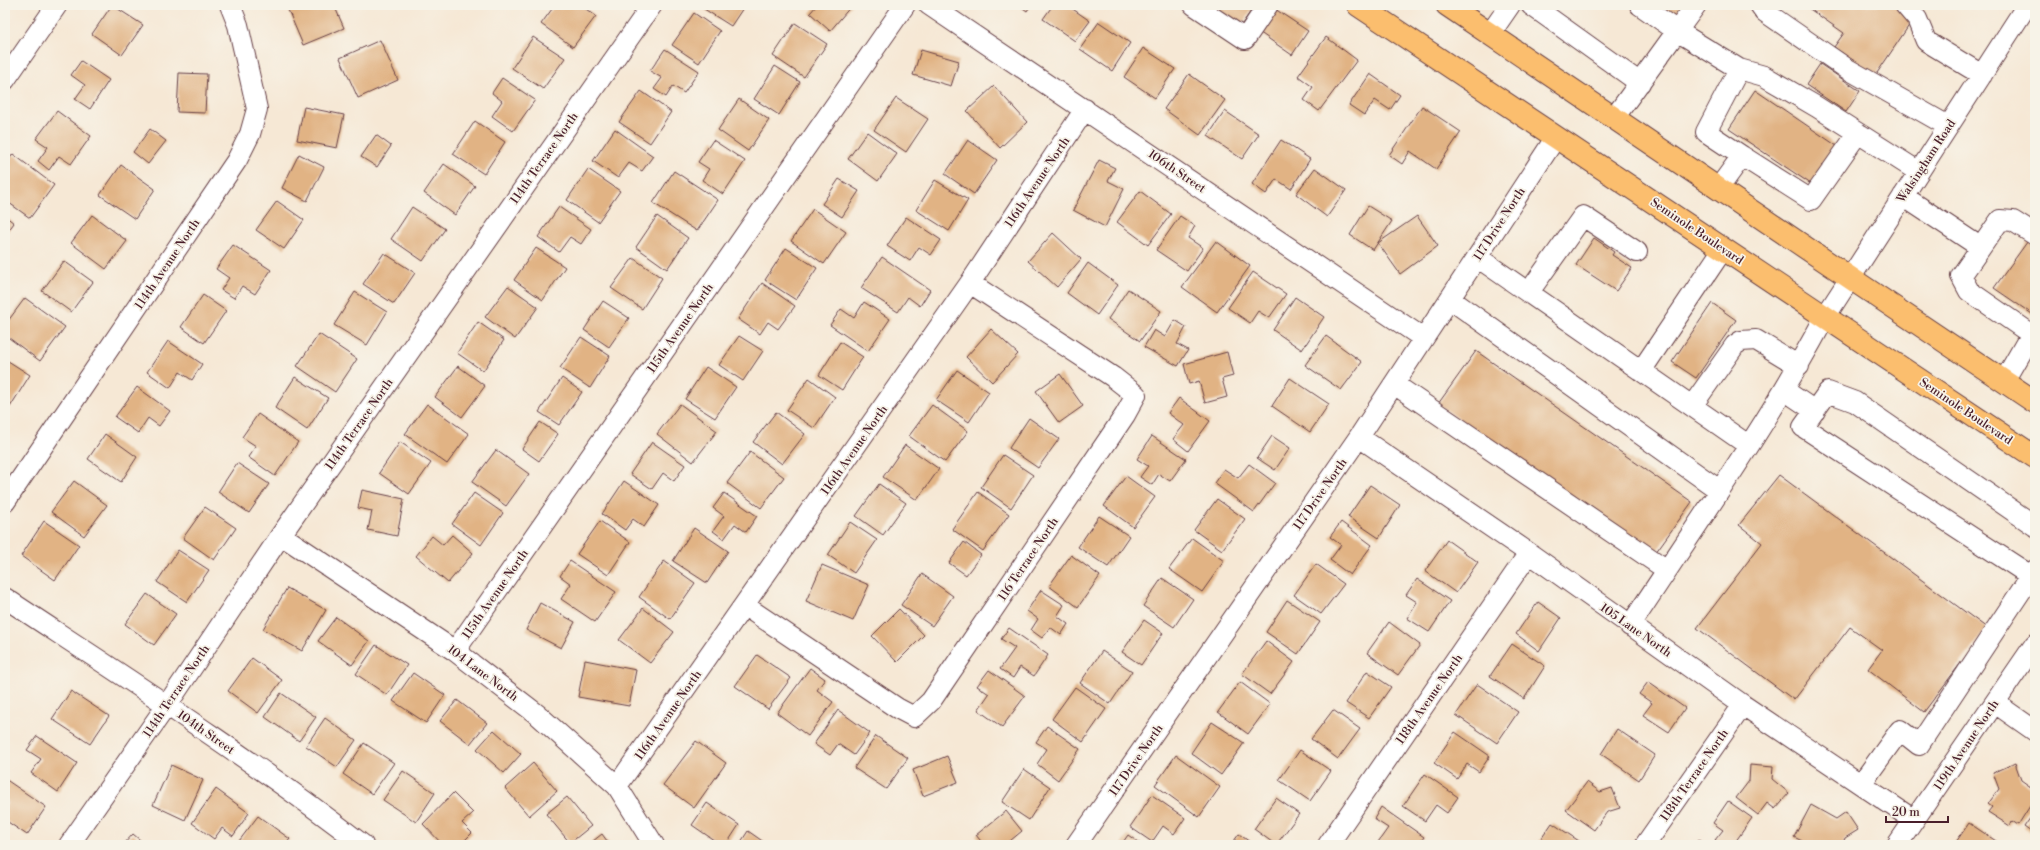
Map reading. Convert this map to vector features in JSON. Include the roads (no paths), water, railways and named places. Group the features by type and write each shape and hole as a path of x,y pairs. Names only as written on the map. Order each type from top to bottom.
{"main road":[{"name":"Seminole Boulevard","path":"1358,5 2035,457"},
{"path":"1446,5 1850,279 2035,402"}],"street":[{"path":"5,80 57,5"},
{"name":"114th Avenue North","path":"5,502 237,160 250,134 257,109 238,25 230,5"},
{"name":"114th Terrace North","path":"69,845 167,705 281,535 652,5"},
{"name":"115th Avenue North","path":"455,651 905,5"},
{"name":"106th Street","path":"929,5 1086,109 1423,338"},
{"path":"1194,5 1245,38 1268,5"},
{"path":"1490,34 1510,5"},
{"path":"1531,5 1640,83"},
{"path":"1640,5 1678,32 1739,68 1764,76 1919,172"},
{"path":"1614,118 1678,32 1696,5"},
{"path":"1760,5 1765,12 1846,68 1948,126"},
{"path":"1905,5 1917,19 1926,41 1982,75"},
{"name":"Walsingham Road","path":"1630,626 1784,390 1799,366 1825,317 2025,6"},
{"path":"1739,68 1706,132 1811,200 1858,133"},
{"name":"116th Avenue North","path":"617,786 745,606 970,283 1086,109"},
{"name":"117 Drive North","path":"1076,845 1359,437 1556,137"},
{"path":"1718,189 1742,156"},
{"path":"1903,196 1980,247"},
{"path":"1529,292 1583,216 1637,252"},
{"path":"2004,381 2031,334 1969,291 1961,276 2000,220 2012,221 2035,235"},
{"path":"1641,370 1723,249"},
{"path":"1477,257 1748,445"},
{"name":"116 Terrace North","path":"745,606 896,708 914,717 931,701 1125,415 1136,395 1113,377 970,283"},
{"path":"1450,299 1719,490"},
{"path":"1692,406 1735,345 1741,340 1756,340 1799,366"},
{"path":"1394,384 1667,570"},
{"path":"1784,390 1815,411"},
{"path":"1861,784 1900,730 1919,745 2034,575 1803,428 1828,392 1855,402 2035,526"},
{"name":"105 Lane North","path":"1359,437 1530,553 1630,626 1743,705 1914,820"},
{"name":"104 Lane North","path":"281,535 455,651 538,715 617,786 654,845"},
{"name":"118th Avenue North","path":"1328,845 1530,553"},
{"name":"104th Street","path":"5,598 167,705 313,806 363,845"},
{"name":"119th Avenue North","path":"1897,845 2035,644"},
{"path":"1995,703 2035,731"},
{"name":"118th Terrace North","path":"1646,845 1743,705"}]}
